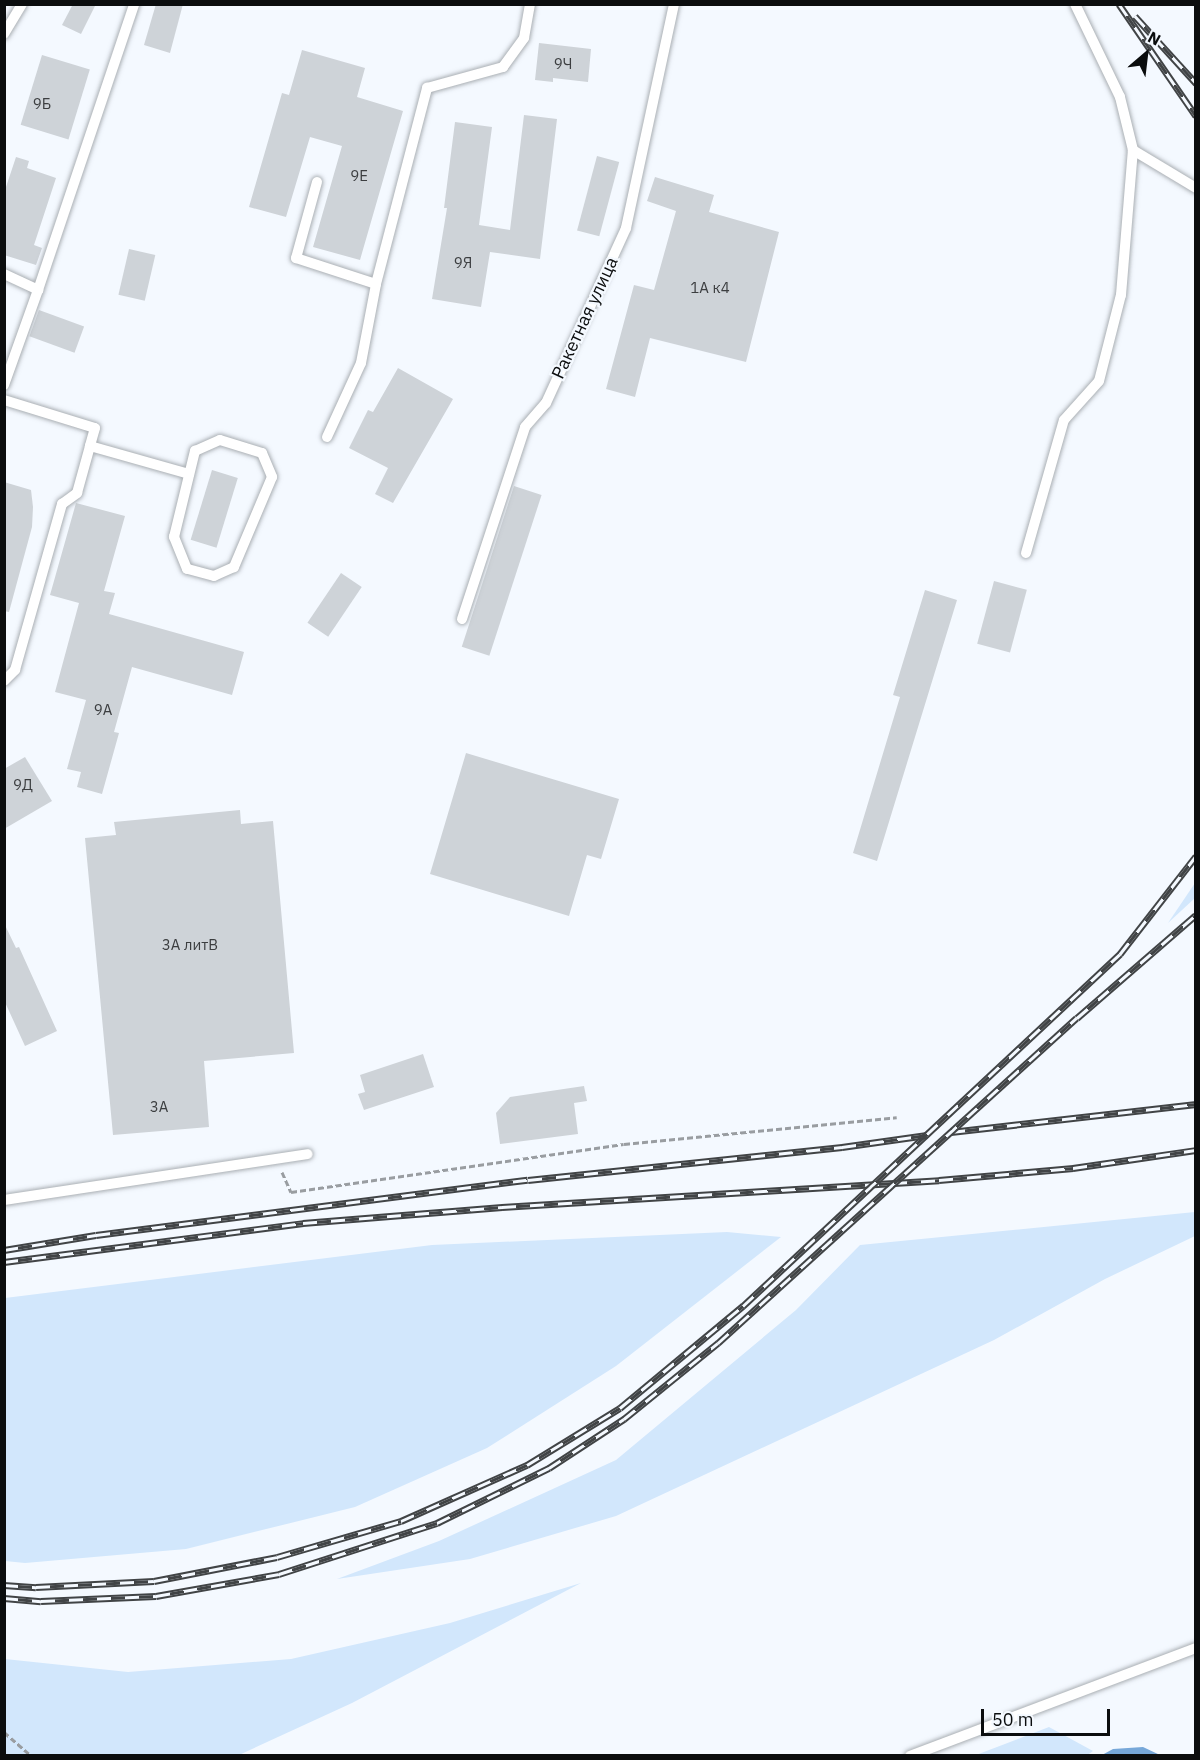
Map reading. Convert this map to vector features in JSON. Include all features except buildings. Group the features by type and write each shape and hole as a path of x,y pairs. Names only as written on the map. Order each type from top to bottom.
{"lane":[{"path":"4,34 22,4"},
{"path":"4,385 134,4"},
{"path":"327,437 361,363 376,284 427,88 503,67 524,38 530,4"},
{"name":"Ракетная улица","path":"462,619 525,427 546,403 626,228 674,4"},
{"path":"1026,553 1064,420 1099,381 1121,295 1133,150 1120,97 1075,4"},
{"path":"1133,150 1196,188"},
{"path":"317,182 296,258 376,284"},
{"path":"4,274 38,290"},
{"path":"4,400 95,428 77,493 62,504 15,670 4,681"},
{"path":"220,440 262,453 272,477 234,567 214,576 187,569 174,537 189,474 195,451 220,440"},
{"path":"90,446 189,474"},
{"path":"4,1200 308,1154"},
{"path":"910,1755 1196,1648"}],"path":[{"path":"277,1159 291,1192 624,1144 897,1117"},
{"path":"4,1732 32,1755"}],"shaded area":[{"path":"1195,883 1195,898 1168,923"},
{"path":"1195,1212 1195,1236 1105,1279 994,1340 616,1516 470,1559 337,1579 439,1541 616,1460 796,1310 860,1245"},
{"path":"727,1232 781,1237 616,1366 487,1448 355,1507 186,1549 25,1563 5,1561 5,1298 432,1245"},
{"path":"581,1583 352,1703 239,1755 5,1755 5,1659 128,1672 291,1659 450,1623"},
{"path":"1049,1727 1093,1751 1086,1756 976,1755"}],"water":[{"path":"1143,1747 1160,1755 1102,1755 1113,1749"}],"railway":[{"path":"1119,4 1196,116"},
{"path":"1135,16 1196,83"},
{"path":"4,1585 36,1587 154,1581 277,1557 401,1521 527,1465 620,1408 743,1306 1120,954 1196,856"},
{"path":"4,1598 41,1601 156,1596 279,1574 437,1523 549,1468 624,1419 718,1343 1077,1018 1196,915"},
{"path":"951,1132 1196,1104"},
{"path":"4,1250 96,1235 528,1180 842,1147 927,1135"},
{"path":"4,1262 303,1223 502,1207 939,1180 1073,1168 1196,1150"}]}
